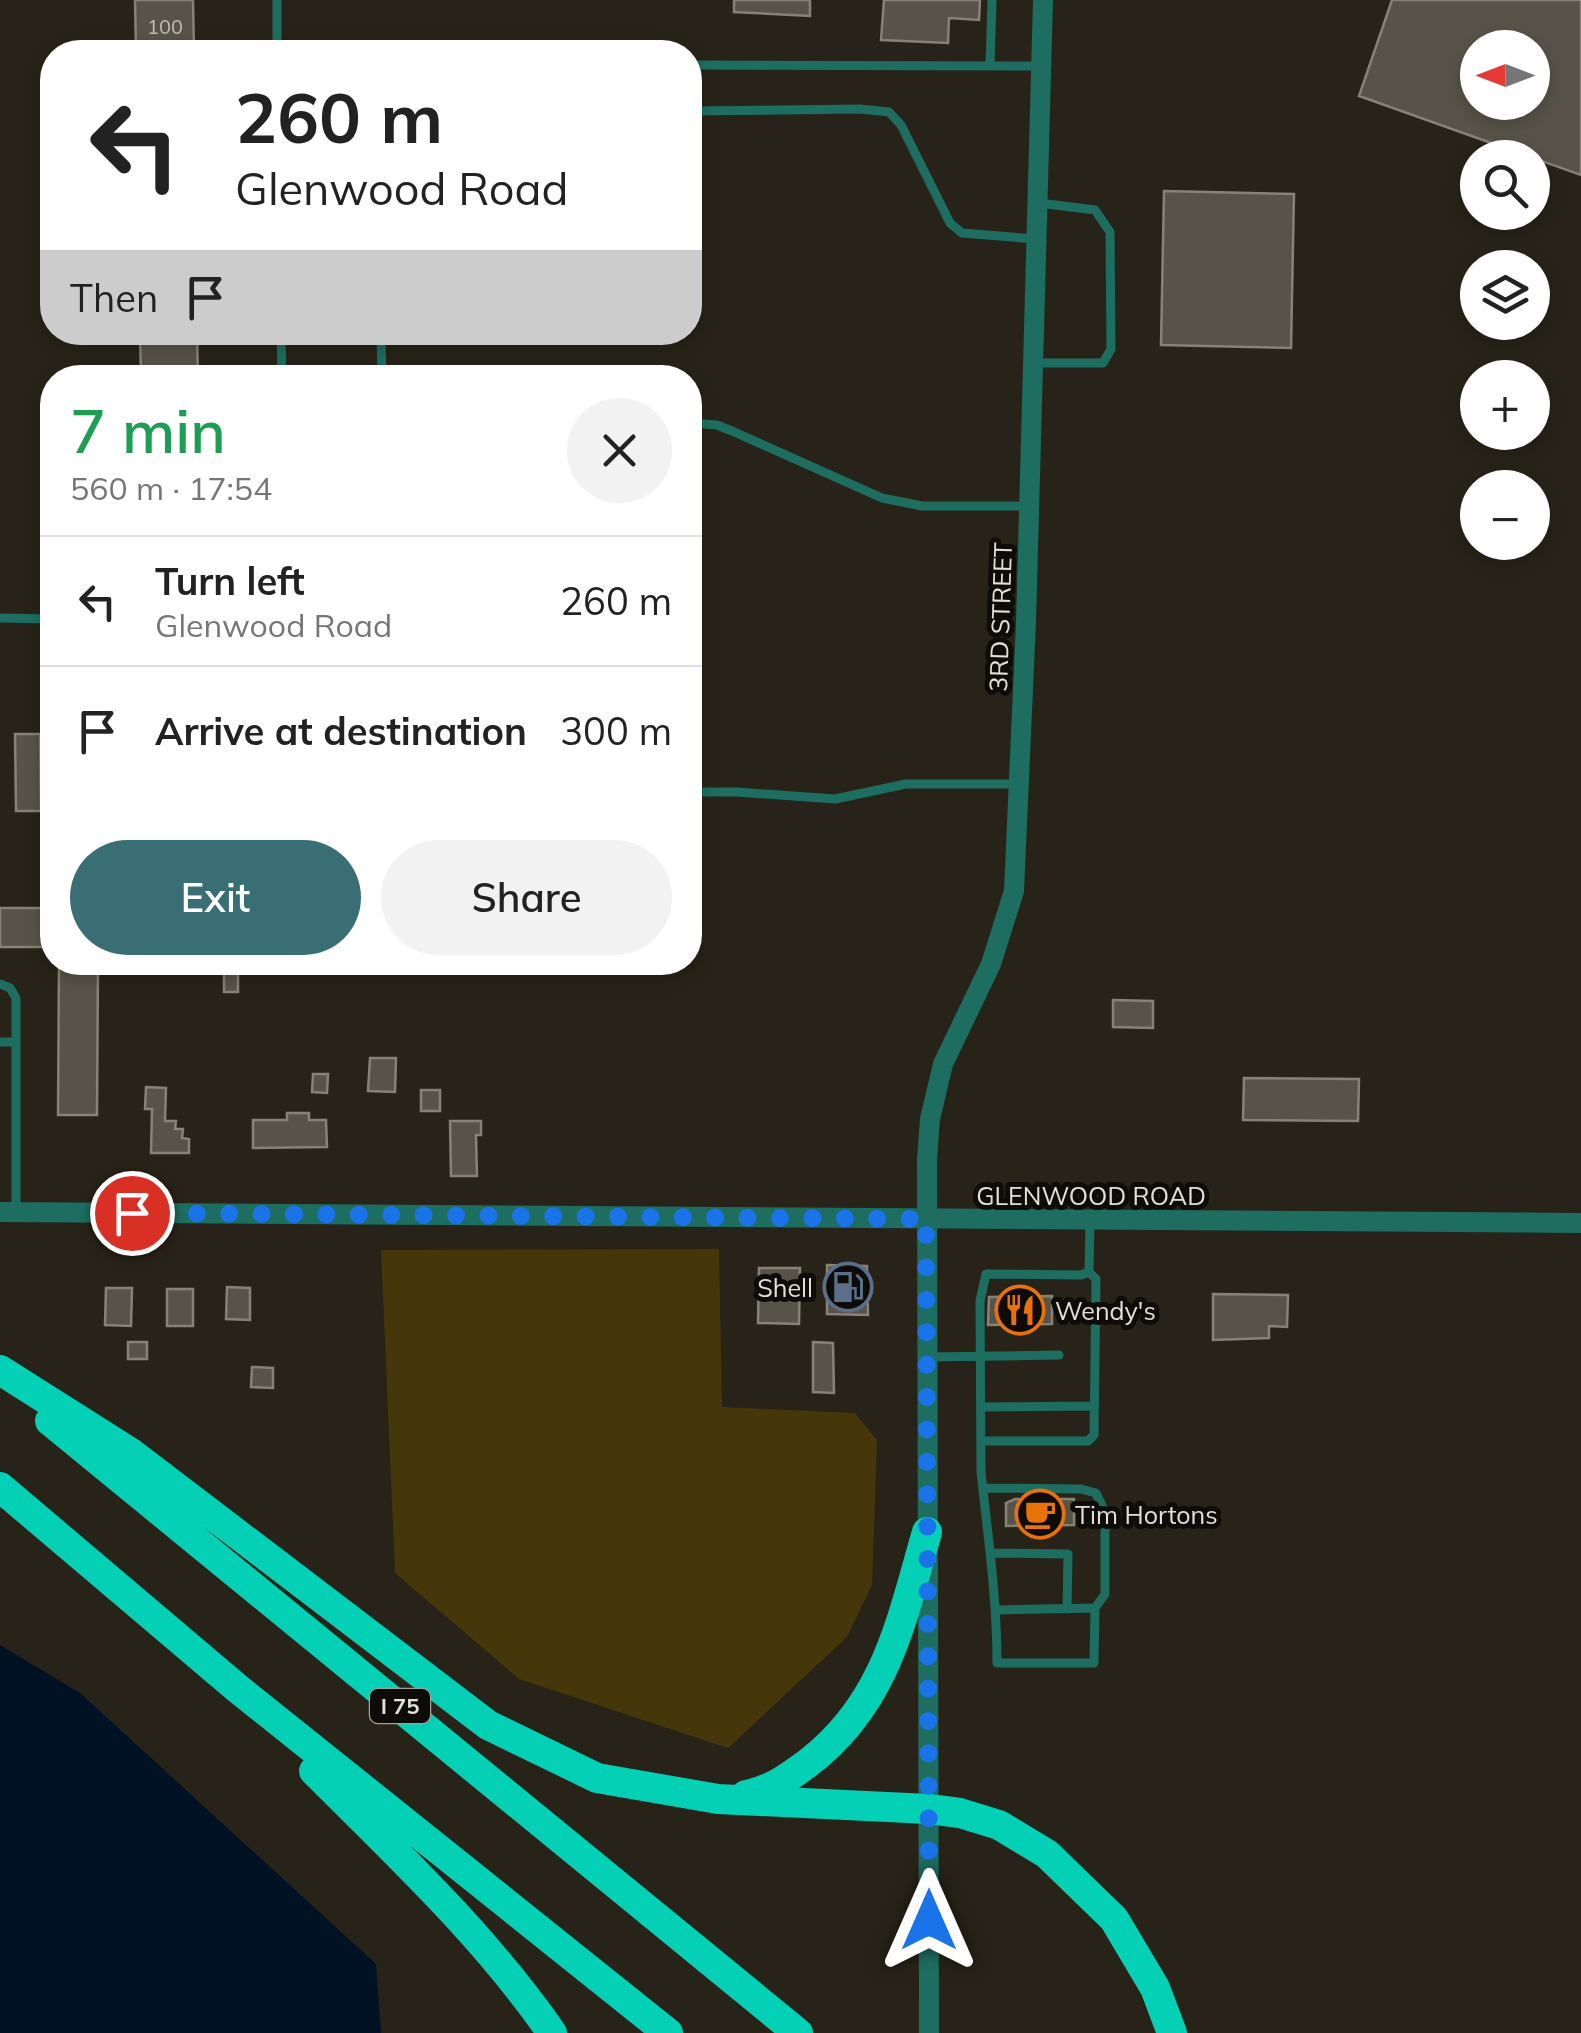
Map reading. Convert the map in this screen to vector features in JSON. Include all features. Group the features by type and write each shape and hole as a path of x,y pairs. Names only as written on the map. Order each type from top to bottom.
{"highway":[{"path":"0,1370 131,1454 488,1725 598,1778 718,1799 930,1809 999,1825 1047,1854 1114,1919 1155,1988 1172,2033"},
{"name":"I 75","path":"0,1380 798,2033"},
{"path":"0,1487 237,1688 668,2033"},
{"path":"718,1799 756,1794 786,1780 832,1744 874,1692 903,1616 927,1532"},
{"path":"237,1688 310,1768 464,1920 520,1986 552,2033"}],"street":[{"name":"3RD STREET","path":"929,2032 927,1160 935,1091 953,1038 991,964 1008,915 1018,844 1043,0"},
{"name":"GLENWOOD ROAD","path":"8,1212 1581,1223"}],"lane":[{"path":"277,0 278,40"},
{"path":"990,66 992,0"},
{"path":"702,66 1041,66"},
{"path":"702,111 889,112 901,124 950,223 962,233 1035,240"},
{"path":"1032,364 1103,363 1112,349 1110,232 1095,210 1036,203"},
{"path":"702,424 732,431 882,498 922,506 1028,506"},
{"path":"0,618 40,620"},
{"path":"702,792 835,799 906,784 1020,784"},
{"path":"0,984 10,988 16,998 8,1212"},
{"path":"0,1042 16,1042"},
{"path":"981,1441 1088,1441 1094,1435 1096,1279 1089,1272 1090,1220"},
{"path":"983,1488 1081,1489 1096,1493 1105,1512 1104,1594 1095,1608 1094,1663 997,1664 997,1610 983,1488 980,1407 980,1301 986,1274 1089,1272"},
{"path":"926,1358 1059,1356"},
{"path":"980,1407 1094,1406"},
{"path":"992,1553 1068,1554 1067,1609"},
{"path":"997,1610 1095,1608"}],"shaded area":[{"path":"719,1249 722,1407 855,1413 877,1440 872,1585 847,1637 728,1748 519,1679 395,1573 381,1250"}],"water":[{"path":"0,1645 80,1693 376,1964 381,2033 0,2033"}],"building":[{"path":"135,0 193,0 194,40 136,40"},
{"path":"734,0 810,0 810,16 734,12"},
{"path":"884,0 980,0 979,20 949,18 948,43 881,40"},
{"path":"1392,0 1581,0 1581,175 1550,164 1550,140 1483,140 1359,96"},
{"path":"1164,191 1294,194 1291,348 1161,345"},
{"path":"140,345 197,345 198,365 141,365"},
{"path":"15,734 40,734 40,811 16,811"},
{"path":"0,908 40,908 40,947 0,947"},
{"path":"59,975 98,975 97,1115 58,1115"},
{"path":"224,975 238,975 238,992 224,992"},
{"path":"1113,1000 1153,1001 1153,1028 1113,1027"},
{"path":"370,1058 396,1058 395,1092 368,1091"},
{"path":"313,1074 328,1074 327,1093 312,1092"},
{"path":"1244,1078 1359,1079 1358,1121 1243,1120"},
{"path":"146,1087 166,1088 165,1121 176,1121 175,1129 183,1129 182,1138 189,1139 189,1153 151,1153 152,1109 145,1109"},
{"path":"421,1090 440,1090 440,1111 421,1111"},
{"path":"287,1113 309,1113 309,1120 326,1120 327,1147 253,1148 253,1120 287,1120"},
{"path":"450,1121 481,1121 481,1135 476,1135 477,1176 451,1176"},
{"path":"827,1265 867,1266 868,1315 827,1314"},
{"path":"759,1268 800,1268 799,1324 758,1323"},
{"path":"227,1287 250,1288 250,1320 226,1319"},
{"path":"106,1288 132,1288 131,1326 105,1325"},
{"path":"167,1289 193,1289 193,1326 167,1326"},
{"path":"1213,1294 1288,1295 1287,1327 1269,1326 1269,1338 1213,1340"},
{"name":"Wendy's","path":"1052,1296 1052,1324 988,1325 989,1297"},
{"path":"128,1342 147,1342 147,1359 128,1359"},
{"path":"813,1342 833,1343 834,1393 813,1392"},
{"path":"252,1367 273,1368 273,1388 251,1387"},
{"name":"Tim Hortons","path":"1015,1499 1074,1499 1074,1525 1006,1526 1006,1503"}],"place":[{"name":"Shell","path":"848,1287"},
{"name":"Wendy's","path":"1020,1310"},
{"name":"Tim Hortons","path":"1040,1514"}],"route":[{"path":"132,1213 926,1219 929,1920"}]}
